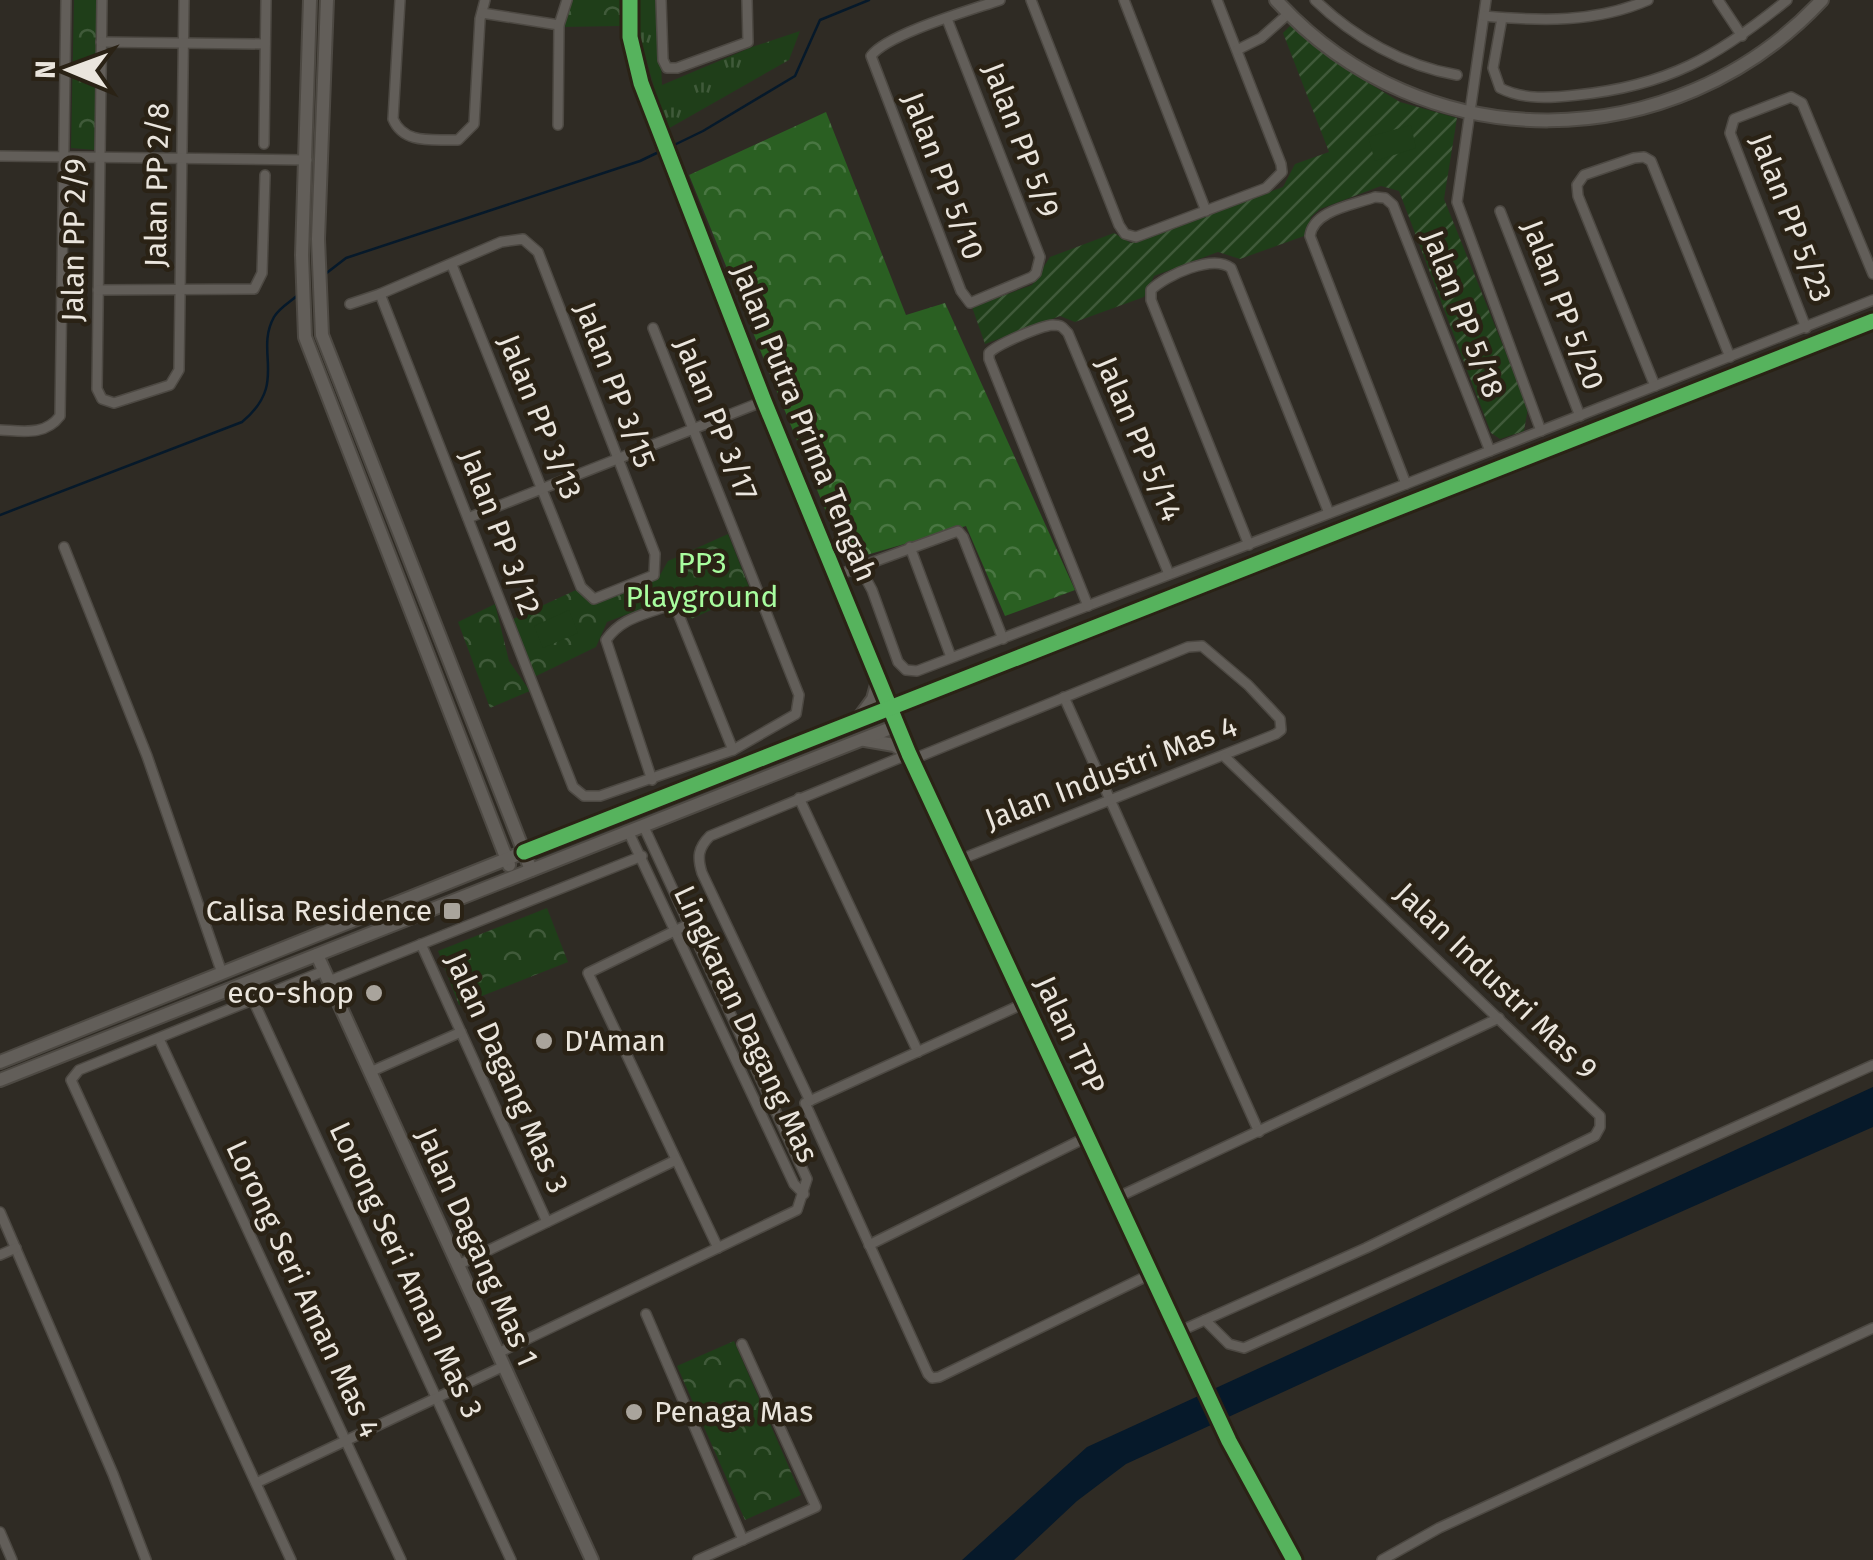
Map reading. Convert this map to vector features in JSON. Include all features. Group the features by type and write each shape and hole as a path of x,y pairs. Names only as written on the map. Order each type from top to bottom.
{"street":[{"path":"0,430 41,431 60,416 66,0"},
{"name":"Jalan PP 2/9","path":"102,0 98,395 107,402 121,402 170,385 179,370"},
{"name":"Jalan PP 2/8","path":"179,370 184,0"},
{"path":"264,144 266,0"},
{"path":"310,0 302,255 305,337 513,877"},
{"path":"328,0 318,238 319,296 326,352 531,870"},
{"path":"400,0 393,119 407,138 458,140 474,124 486,0"},
{"path":"558,125 559,25 567,0"},
{"name":"Jalan Putra Prima Tengah","path":"630,0 630,38 641,83 896,726"},
{"path":"660,0 663,60 667,68 677,68 748,42 747,0"},
{"path":"947,20 1000,0"},
{"path":"1030,0 1122,230 1136,237 1273,184 1282,172 1217,0"},
{"path":"1124,0 1206,211"},
{"path":"1276,0 1322,43 1396,89 1508,120 1596,119 1691,94 1770,48 1822,0"},
{"path":"1315,0 1390,53 1411,64 1457,75"},
{"path":"1486,0 1457,202 1541,431"},
{"path":"1484,16 1548,21 1590,18 1648,0"},
{"path":"1718,0 1742,36"},
{"path":"1502,18 1493,68 1500,88 1513,95 1555,98 1659,80 1742,36 1786,0"},
{"path":"482,13 559,25"},
{"path":"1237,50 1261,38 1288,14"},
{"name":"Jalan PP 5/10","path":"947,20 877,48 871,56 961,291 970,303"},
{"name":"Jalan PP 5/9","path":"947,20 1040,257 1032,276 970,303"},
{"path":"102,42 265,44"},
{"name":"Jalan PP 5/23","path":"1806,328 1730,133 1734,119 1791,96 1802,104 1873,274"},
{"path":"0,156 323,160"},
{"path":"1656,386 1578,196 1577,186 1584,175 1634,158 1644,156 1651,161 1730,357"},
{"path":"98,290 254,289 260,281 265,175"},
{"name":"Jalan PP 5/18","path":"1406,484 1310,236 1311,226 1318,218 1375,197 1385,198 1393,205 1490,451"},
{"name":"Jalan PP 5/20","path":"1500,211 1580,416"},
{"name":"Jalan PP 3/15","path":"452,265 501,242 523,239 538,252 655,554 654,575 630,587 594,599 581,587"},
{"path":"1250,545 1150,300 1151,290 1159,282 1213,261 1231,268 1328,513"},
{"path":"350,304 452,265"},
{"name":"Jalan PP 3/13","path":"452,265 581,587"},
{"name":"Jalan PP 3/12","path":"380,294 573,787 584,796 600,796 652,780"},
{"path":"860,566 898,662 906,670 916,671 1250,545 1873,300"},
{"path":"0,1062 1873,322"},
{"name":"Jalan PP 5/14","path":"1088,606 989,359 996,346 1050,325 1060,326 1068,333 1169,574"},
{"name":"Jalan PP 3/17","path":"653,328 799,696 796,714 733,750"},
{"path":"468,518 764,401"},
{"path":"835,576 958,531 1003,639"},
{"path":"64,547 146,756 222,974"},
{"path":"910,547 951,657"},
{"path":"664,608 678,613 733,750 652,780 606,640 616,626 664,608"},
{"name":"Jalan Industri Mas 4","path":"958,860 1225,756 1280,730 1280,720 1202,646 1064,696"},
{"path":"856,721 873,699 878,681 891,691 920,696"},
{"path":"810,1101 702,873 698,858 701,844 710,836 799,798 1064,696 1260,1132"},
{"path":"0,1080 896,726"},
{"name":"Jalan TPP","path":"896,726 1229,1441 1294,1560"},
{"path":"862,740 894,745 910,757"},
{"name":"Jalan Industri Mas 9","path":"1178,1332 1366,1248 1594,1136 1600,1127 1600,1116 1225,756"},
{"path":"799,798 918,1052"},
{"name":"Lingkaran Dagang Mas","path":"644,825 807,1179 804,1194"},
{"path":"514,827 550,842"},
{"name":"Lingkaran Dagang Mas","path":"628,831 794,1184 804,1194"},
{"path":"480,870 494,845 496,832"},
{"path":"291,1560 72,1087 72,1076 254,1002 421,944 654,850"},
{"path":"690,924 588,973 718,1248"},
{"name":"Jalan Dagang Mas 3","path":"421,944 547,1222"},
{"name":"Jalan Dagang Mas 1","path":"316,954 592,1560"},
{"name":"Lorong Seri Aman Mas 3","path":"254,1002 511,1560"},
{"path":"1025,1004 805,1103 932,1378 1151,1274"},
{"path":"1116,1198 1498,1018"},
{"path":"370,1072 460,1032"},
{"name":"Lorong Seri Aman Mas 4","path":"159,1039 400,1560"},
{"path":"1205,1320 1229,1344 1244,1348 1873,1065"},
{"path":"870,1245 1088,1137"},
{"path":"458,1264 676,1160"},
{"path":"498,1353 798,1210 804,1194"},
{"path":"0,1212 107,1458 146,1560"},
{"path":"0,1255 16,1248"},
{"path":"646,1314 743,1540"},
{"path":"1382,1560 1440,1528 1873,1328"},
{"path":"698,1560 816,1508 742,1344"},
{"path":"256,1483 504,1366"},
{"path":"0,1532 12,1560"}],"green space":[{"path":"74,0 99,0 95,150 71,148"},
{"path":"570,0 621,0 621,26 562,27"},
{"path":"635,0 658,0 662,85 800,31 789,60 666,130 634,16"},
{"path":"1291,25 1347,70 1400,102 1457,118 1444,199 1528,408 1524,431 1500,439 1491,433 1399,191 1381,186 1320,209 1311,217 1307,235 1240,259 1218,252 1154,276 1144,297 1075,322 1060,316 985,344 972,307 1032,285 1050,257 1114,233 1131,243 1283,187 1295,164 1329,152 1283,33"},
{"path":"826,112 906,315 945,303 1075,590 1005,616 966,526 846,561 689,175"},
{"path":"1411,125 1416,148 1375,161 1368,137"},
{"name":"PP3 Playground","path":"728,534 751,592 691,619 683,604 667,599 607,622 596,647 530,679 511,620 576,590 594,601 660,575 668,561"},
{"path":"495,604 509,661 530,691 490,708 458,622"},
{"path":"569,610 578,633 543,648 534,626"},
{"path":"547,908 568,962 459,1005 438,951"},
{"path":"734,1341 801,1495 745,1520 677,1366"}],"water":[{"path":"1873,1087 1873,1127 1126,1464 1077,1501 1014,1560 962,1560 1087,1447"}],"waterway":[{"path":"670,147 795,76 820,20 869,0"},
{"path":"324,275 346,258 663,150"},
{"path":"0,515 242,422 256,408 268,381 267,343 274,317 298,295"}],"cycle path":[{"path":"630,0 630,37 641,83 764,401 909,754 1229,1441 1294,1560"},
{"path":"524,852 1873,321"}],"place":[{"name":"Calisa Residence","path":"452,911"},
{"name":"eco-shop","path":"374,993"},
{"name":"D'Aman","path":"544,1041"},
{"name":"Penaga Mas","path":"634,1412"}]}
